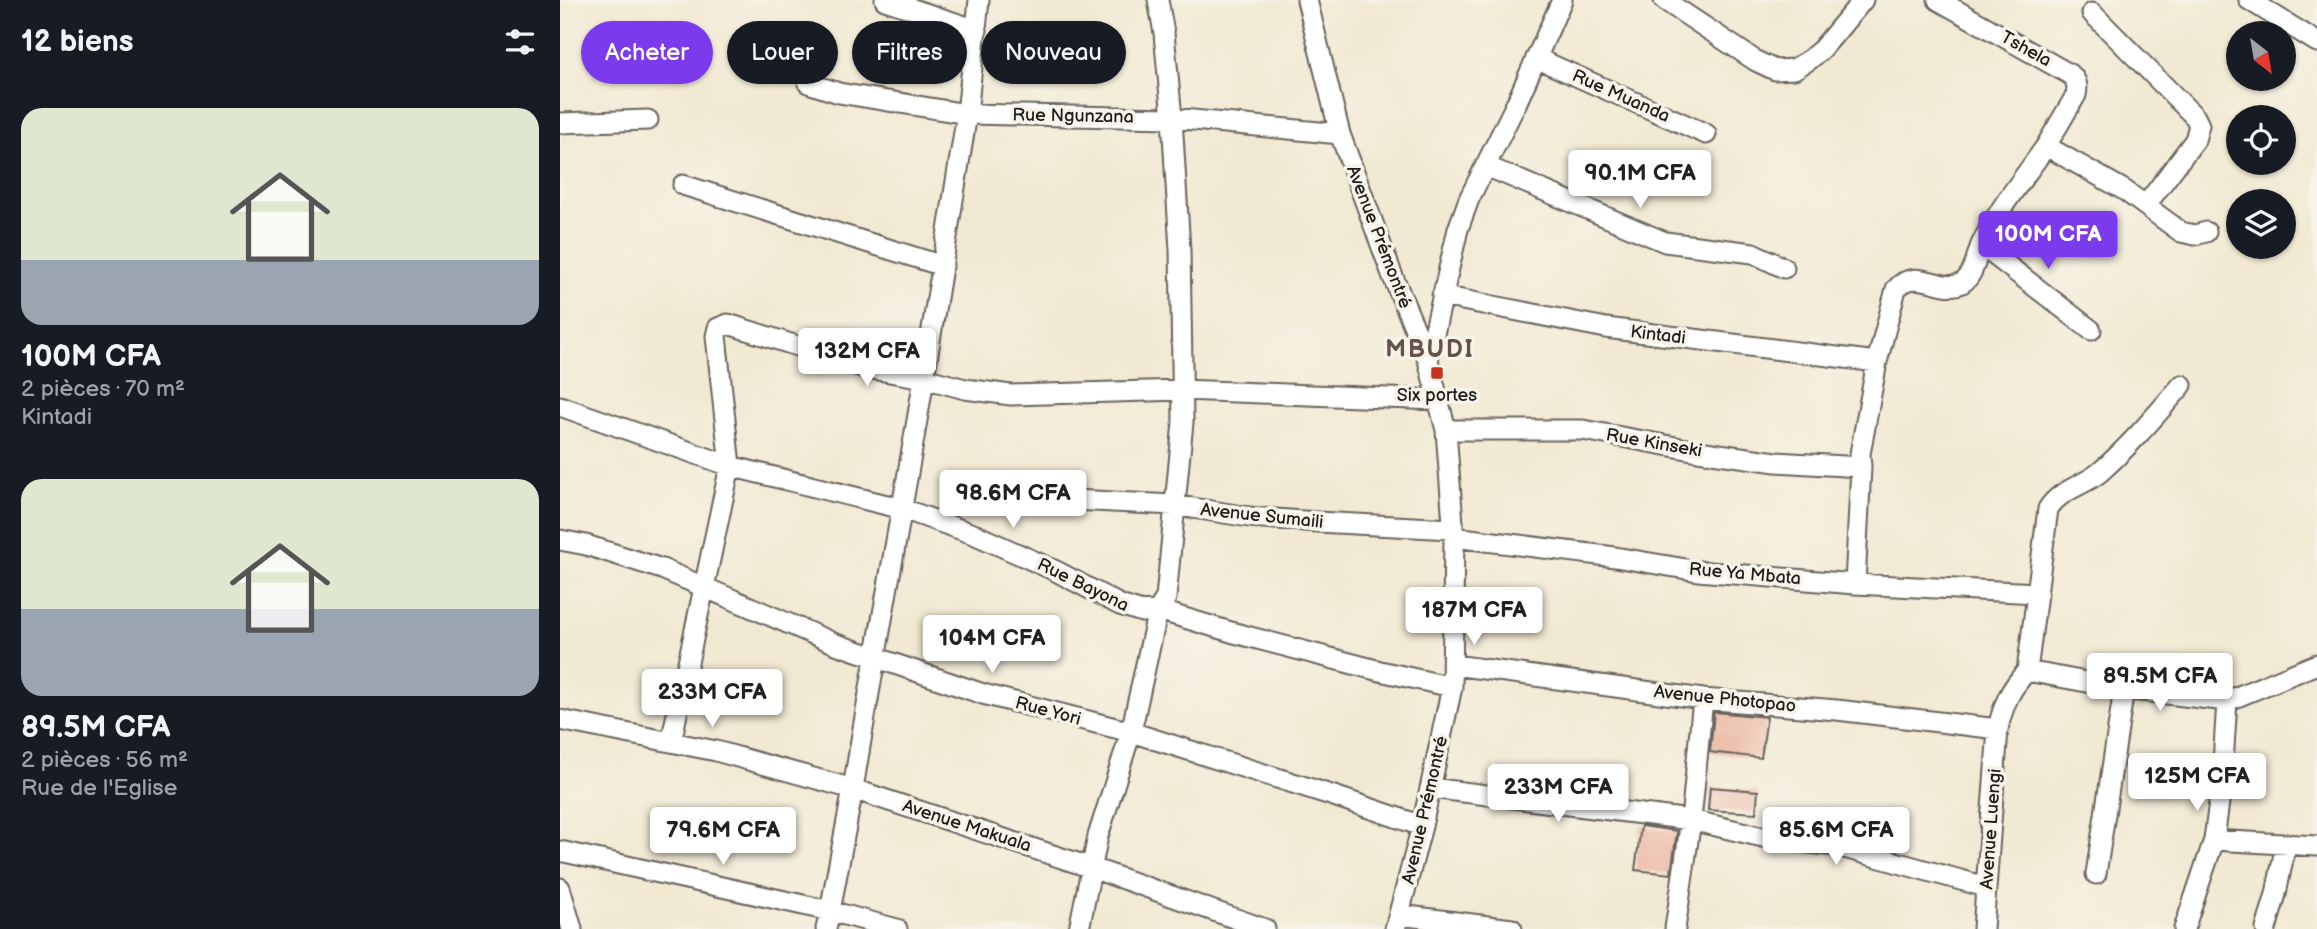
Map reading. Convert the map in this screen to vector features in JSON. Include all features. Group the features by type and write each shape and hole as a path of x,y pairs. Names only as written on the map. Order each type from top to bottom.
{"street":[{"path":"885,0 977,30"},
{"path":"828,920 853,789 874,656 903,509 943,267 967,114 979,0"},
{"path":"1079,929 1098,836 1130,732 1158,610 1168,589 1181,452 1180,250 1172,118 1158,0"},
{"name":"Avenue Prémontré","path":"1307,0 1340,134 1393,277 1428,360 1446,430 1453,533 1452,687 1398,922"},
{"path":"1428,360 1458,229 1469,199 1562,0"},
{"path":"1664,0 1756,61 1775,70 1794,69 1809,60 1822,49 1863,0"},
{"name":"Tshela","path":"1938,0 2071,75 2075,80 2078,88 2076,95 2046,146"},
{"path":"2249,0 2317,42"},
{"path":"2092,13 2195,117 2199,125 2195,139 2146,205"},
{"name":"Rue Muanda","path":"1536,58 1706,134"},
{"name":"Rue Ngunzana","path":"811,84 839,93 967,114 1172,118 1340,134"},
{"path":"560,123 648,120"},
{"path":"1855,584 1860,454 1877,362 1896,289 1913,279 1950,284 1964,282 1969,277 1981,245 2000,212 2046,146 2103,177 2181,232 2206,232"},
{"path":"1486,166 1665,242 1753,253 1784,268"},
{"path":"683,185 943,267"},
{"path":"1981,245 2091,330"},
{"name":"Kintadi","path":"1442,296 1606,328 1877,362"},
{"path":"671,742 730,466 716,336 721,326 728,324 866,368 924,378 965,389 1011,395 1182,390 1438,400"},
{"path":"2182,385 2114,460 2095,476 2052,502 2046,521 2027,671 2124,689 2227,701 2317,664"},
{"name":"Rue Bayona","path":"560,405 730,466 903,509 976,536 1056,571 1120,605 1142,612 1158,610 1231,632 1452,687"},
{"name":"Rue Kinseki","path":"1446,430 1583,430 1776,462 1861,467"},
{"name":"Avenue Sumaili","path":"1073,500 1174,505 1262,518 1453,533"},
{"name":"Rue Ya Mbata","path":"1453,533 1698,571 1855,584 2038,593"},
{"name":"Rue Yori","path":"560,540 624,556 662,569 836,644 983,694 1130,732 1422,826"},
{"name":"Avenue Photopao","path":"1454,665 1703,699 1837,710 1998,729"},
{"name":"Avenue Luengi","path":"1983,929 1998,729 2003,703 2014,684 2027,671"},
{"path":"2096,874 2124,689"},
{"path":"1675,929 1692,820 1703,699"},
{"path":"2184,929 2214,840 2222,779 2227,701"},
{"name":"Avenue Makuala","path":"560,720 716,751 853,789 1265,929"},
{"path":"1430,788 1692,820 1771,839 1837,846 1986,887"},
{"path":"2214,840 2317,846"},
{"path":"2266,929 2286,844"},
{"path":"560,851 828,920 897,929"},
{"path":"560,888 572,929"},
{"path":"1398,922 1512,929"}],"building":[{"path":"1714,712 1767,717 1761,758 1710,752"},
{"path":"1710,787 1758,791 1756,813 1708,810"},
{"path":"1641,826 1677,831 1671,874 1635,870"}],"place":[{"name":"Six portes","path":"1437,373"}],"district":[{"name":"MBUDI","path":"1430,349"}]}
